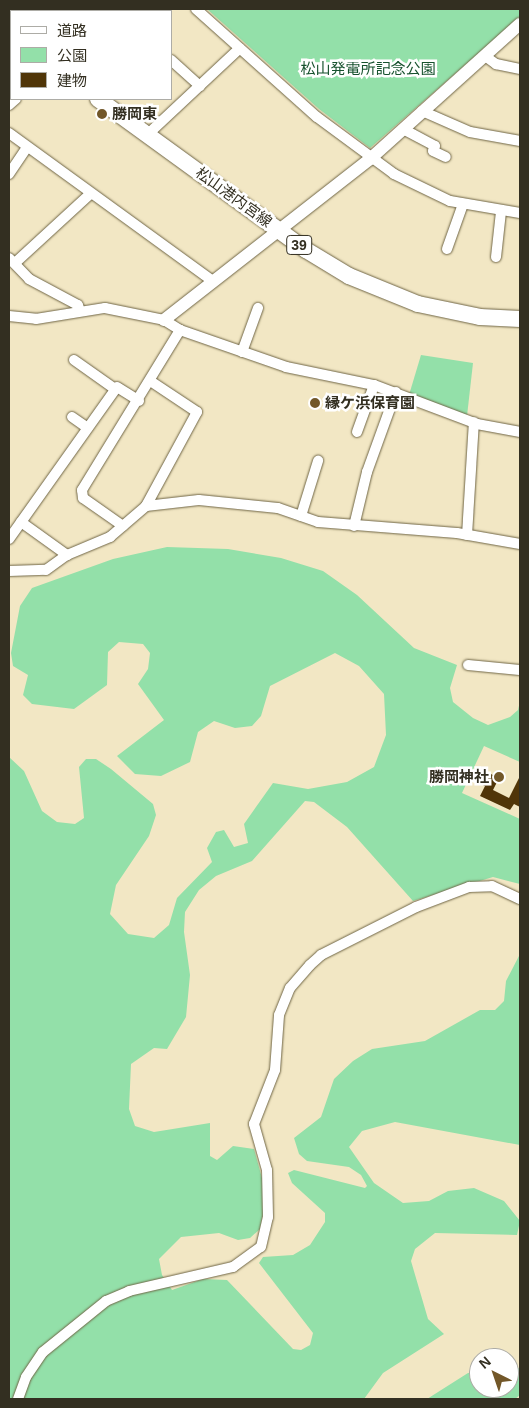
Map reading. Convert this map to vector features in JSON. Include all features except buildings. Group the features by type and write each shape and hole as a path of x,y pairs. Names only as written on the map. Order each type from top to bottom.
{"main road":[{"name":"松山港内宮線","path":"99,100 278,230 349,276 396,297 456,313 520,319"}],"street":[{"path":"196,9 370,159 411,184 463,204 501,212 520,213"},
{"path":"164,320 370,159 520,24"},
{"path":"147,135 240,48"},
{"path":"485,56 496,64 520,69"},
{"path":"172,61 200,86"},
{"path":"422,111 470,132 520,141"},
{"path":"403,129 435,146 433,151 446,157"},
{"path":"9,133 90,194 214,281"},
{"path":"9,174 27,147"},
{"path":"80,311 78,305 29,279 12,260 90,194"},
{"path":"448,249 463,204"},
{"path":"496,257 501,212"},
{"path":"9,316 36,319 106,308 164,320 180,330 286,367 374,385 474,422 520,432"},
{"path":"242,352 258,308"},
{"path":"123,526 83,498 82,490 152,382 180,330"},
{"path":"74,360 115,389 139,401"},
{"path":"9,571 46,570 66,555 98,544 146,506 197,412 152,382"},
{"path":"358,432 374,385"},
{"path":"9,539 115,389"},
{"path":"354,526 367,472 396,392"},
{"path":"72,417 88,428"},
{"path":"467,535 474,422"},
{"path":"301,516 318,461"},
{"path":"146,506 224,500 278,508 301,516 354,526 467,535 520,544"},
{"path":"21,522 66,555"},
{"path":"468,665 520,670"},
{"path":"18,1399 26,1377 43,1352 106,1302 130,1291 233,1267 261,1246 268,1217 267,1170 254,1124 275,1070 279,1015 290,988 321,954 416,907 469,887 492,886 520,899"}],"green space":[{"name":"松山発電所記念公園","path":"207,9 520,9 520,17 370,148 319,109"},
{"path":"421,355 473,363 467,416 409,395"},
{"path":"167,547 228,549 281,558 323,571 357,595 414,648 457,665 450,688 453,702 473,718 488,725 510,717 518,710 520,701 520,762 484,746 462,793 520,819 520,884 493,877 413,901 347,827 314,802 305,801 252,861 216,876 199,890 185,912 184,932 190,975 186,1017 167,1049 154,1048 131,1064 129,1109 135,1126 154,1132 210,1123 210,1156 217,1160 233,1146 254,1149 262,1178 265,1204 260,1229 250,1238 238,1240 219,1233 181,1237 159,1259 162,1275 172,1290 203,1279 227,1280 293,1349 301,1350 310,1345 313,1333 259,1263 263,1257 293,1255 310,1245 325,1222 325,1213 292,1183 288,1173 294,1170 365,1188 367,1186 361,1175 349,1167 307,1161 299,1154 294,1138 321,1117 334,1079 353,1061 372,1049 425,1041 480,1010 495,1010 504,1001 506,981 520,954 520,1145 395,1122 362,1131 349,1147 374,1183 403,1203 429,1201 448,1191 474,1188 504,1201 520,1221 517,1235 435,1233 415,1249 411,1261 428,1319 444,1334 383,1373 364,1399 9,1399 9,757 24,771 42,811 57,822 75,824 84,818 79,767 86,759 96,759 111,769 153,804 156,815 149,836 116,885 110,914 128,934 154,938 169,925 177,898 212,862 207,848 216,832 224,830 234,847 248,843 244,824 273,783 308,789 347,782 374,767 386,735 384,694 359,666 335,653 270,686 261,716 252,726 235,728 214,721 198,732 190,762 161,776 135,774 117,756 164,720 138,684 148,669 150,653 143,644 119,642 108,652 107,685 74,709 32,704 23,695 28,675 13,666 11,653 20,606 32,588 113,559"},
{"path":"519,1368 520,1368 519,1396"},
{"path":"468,1373 469,1398 516,1398 427,1399"}],"place":[{"name":"勝岡東","path":"102,114"},
{"name":"縁ケ浜保育園","path":"315,403"},
{"name":"勝岡神社","path":"499,777"}]}
